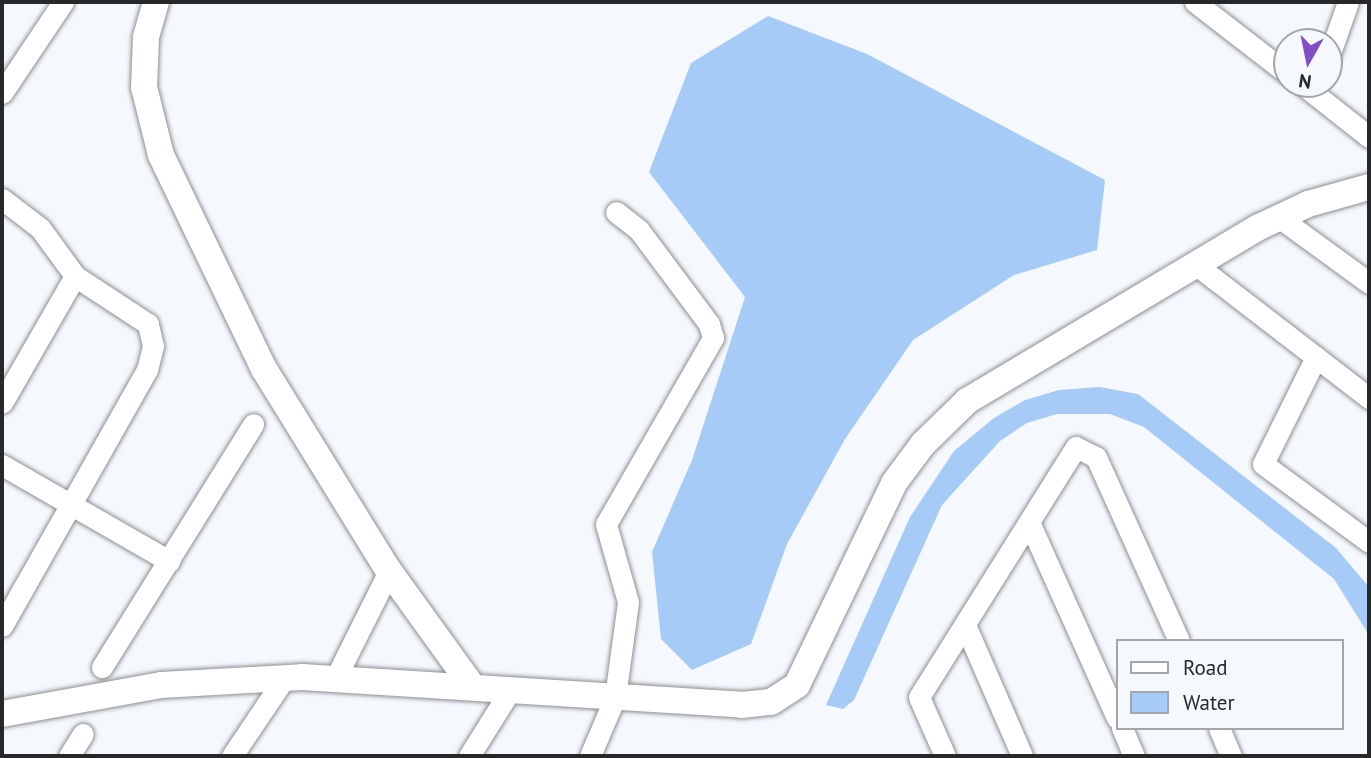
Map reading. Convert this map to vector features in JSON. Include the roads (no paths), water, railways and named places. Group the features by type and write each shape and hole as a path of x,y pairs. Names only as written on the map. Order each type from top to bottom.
{"street":[{"path":"2,93 63,2"},
{"path":"156,2 146,38 144,88 161,155 264,369 389,571 472,686"},
{"path":"1195,2 1273,62"},
{"path":"1339,28 1348,2"},
{"path":"1324,98 1369,137"},
{"path":"2,714 116,690 285,677 335,677 751,705 789,692 797,685 882,505 908,463 944,421 992,383 1195,264 1308,204 1369,187"},
{"path":"2,199 40,228 75,276 148,324 153,346 146,370 67,505 2,626"},
{"path":"594,755 615,697 628,602 606,524 713,338 709,324 639,230 616,212"},
{"path":"1280,218 1369,283"},
{"path":"1195,264 1369,398"},
{"path":"2,403 75,276"},
{"path":"1316,357 1263,464 1369,542"},
{"path":"102,667 253,424"},
{"path":"944,756 919,696 966,626 1076,447 1096,457 1178,639"},
{"path":"2,465 67,505 169,561"},
{"path":"1029,522 1116,716"},
{"path":"335,677 389,571"},
{"path":"966,626 1023,756"},
{"path":"232,756 285,677"},
{"path":"469,756 511,689"},
{"path":"1123,730 1134,756"},
{"path":"1220,730 1231,756"},
{"path":"69,756 83,734"}],"water":[{"path":"768,16 867,54 1105,180 1097,250 1014,275 913,340 845,439 787,544 751,644 692,670 661,639 652,552 692,460 745,297 649,172 691,63"},
{"path":"1099,387 1138,394 1336,548 1369,587 1369,635 1334,579 1144,427 1110,414 1057,414 1027,423 1000,441 942,505 854,700 843,709 826,705 910,517 954,451 994,418 1025,400 1059,390"}]}
